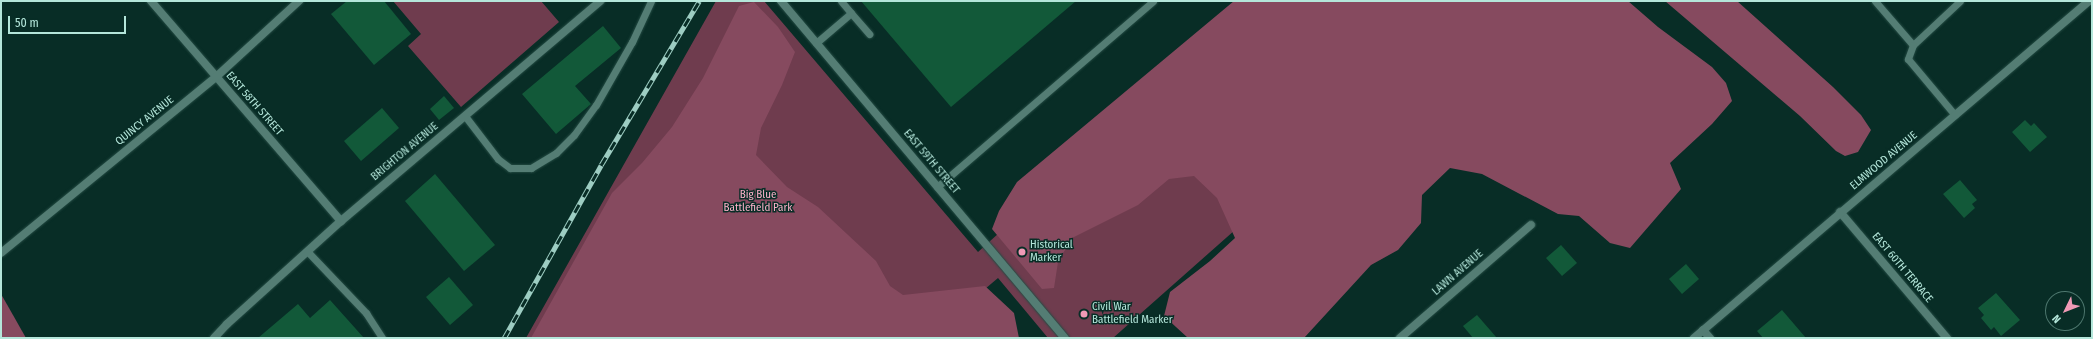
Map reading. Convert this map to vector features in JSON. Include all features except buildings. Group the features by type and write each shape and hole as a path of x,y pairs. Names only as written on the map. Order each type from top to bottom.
{"street":[{"name":"EAST 58TH STREET","path":"150,1 341,221"},
{"name":"QUINCY AVENUE","path":"1,253 216,77 298,1"},
{"name":"BRIGHTON AVENUE","path":"214,338 226,324 341,221 600,1"},
{"name":"EAST 59TH STREET","path":"781,1 1065,338"},
{"name":"ELMWOOD AVENUE","path":"1694,338 2089,1"},
{"name":"EAST 60TH TERRACE","path":"1840,212 1947,338"},
{"name":"LAWN AVENUE","path":"1400,338 1531,224"},
{"path":"1703,330 1710,338"}],"lane":[{"path":"465,116 498,159 510,168 531,168 556,153 574,135 596,105 632,42 651,1"},
{"path":"841,1 869,34"},
{"path":"937,187 1152,1"},
{"path":"1876,1 1913,45"},
{"path":"1955,115 1908,59 1913,45 1960,1"},
{"path":"816,42 851,12"},
{"path":"307,251 366,313 382,338"}],"green space":[{"path":"393,1 541,1 559,22 461,107 408,46 421,34"},
{"name":"Big Blue Battlefield Park","path":"716,1 764,1 978,252 1255,1 1410,75 1113,338 1048,338 998,278 927,338 526,338"},
{"path":"1234,1 1628,1 1658,27 1712,67 1726,83 1732,101 1712,124 1670,163 1681,189 1630,248 1610,243 1579,216 1558,214 1482,174 1450,168 1422,195 1421,223 1398,250 1371,265 1304,338 1188,338 1164,316 1170,292 1210,261 1235,238 1217,198 1194,176 1169,179 1138,205 1072,238 1058,262 1054,288 1042,289 992,229 999,211 1017,182"},
{"path":"1665,1 1737,1 1833,87 1861,115 1871,130 1858,152 1845,156 1836,151 1800,116"},
{"path":"754,2 778,27 795,52 782,85 761,128 756,155 787,187 818,207 876,261 890,286 903,295 985,286 1014,313 1019,338 531,338 612,193 642,163 672,127 703,78 739,6"},
{"path":"1,294 9,308 26,338 1,338"}],"railway":[{"path":"504,338 601,165 699,1"}],"place":[{"name":"Historical Marker","path":"1022,252"},
{"name":"Civil War Battlefield Marker","path":"1084,314"}]}
